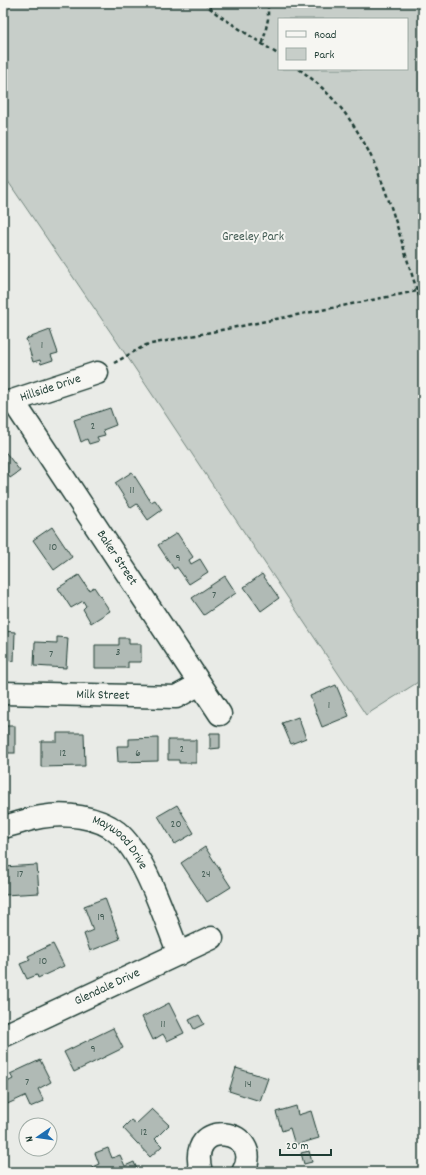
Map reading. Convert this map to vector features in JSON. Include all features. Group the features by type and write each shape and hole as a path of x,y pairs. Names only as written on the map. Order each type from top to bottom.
{"street":[{"name":"Hillside Drive","path":"8,403 97,373"},
{"name":"Baker Street","path":"8,403 220,714"},
{"name":"Milk Street","path":"3,693 176,697 200,684"},
{"name":"Maywood Drive","path":"3,827 42,817 61,816 81,817 100,822 117,831 130,846 140,864 179,954"},
{"name":"Glendale Drive","path":"3,1036 212,938"},
{"path":"201,1172 198,1157 200,1150 204,1143 217,1134 225,1134 240,1140 245,1147 247,1163 244,1172"}],"path":[{"path":"204,3 217,14 278,54"},
{"path":"263,43 268,19 268,3"},
{"path":"300,70 312,78 343,109 366,145 383,182 423,307"},
{"path":"97,373 146,345 417,292"}],"green space":[{"name":"Greeley Park","path":"3,3 423,3 423,679 366,715 120,346 3,174"}],"building":[{"path":"50,330 58,353 51,355 53,360 41,364 40,360 33,362 26,339"},
{"path":"110,408 116,425 103,430 105,435 97,437 99,441 89,444 87,439 81,442 74,420"},
{"path":"3,449 20,471 10,478 7,473 3,476"},
{"path":"132,472 151,502 155,500 162,510 148,520 137,504 131,508 115,483"},
{"path":"52,527 72,557 54,570 33,540"},
{"path":"177,533 193,557 189,560 191,564 200,559 208,572 189,584 177,567 174,569 158,545"},
{"path":"262,574 279,598 261,611 244,587"},
{"path":"79,575 89,590 94,587 110,611 91,623 83,609 86,606 83,601 71,608 58,588"},
{"path":"225,576 236,593 204,615 192,598"},
{"path":"3,631 15,632 14,661 3,660"},
{"path":"57,637 68,638 66,668 34,666 35,642 57,643"},
{"path":"119,638 129,638 129,644 141,644 141,662 128,662 128,668 95,668 95,645 119,645"},
{"path":"336,685 349,716 322,727 310,696"},
{"path":"298,717 306,738 291,744 282,723"},
{"path":"3,726 15,726 15,753 3,753"},
{"path":"57,733 84,733 85,766 41,767 41,741 57,741"},
{"path":"210,733 220,733 220,748 210,749"},
{"path":"158,738 158,761 118,762 117,746 129,746 129,739"},
{"path":"168,740 196,740 196,763 179,763 179,760 168,760"},
{"path":"177,805 194,833 175,844 158,816"},
{"path":"205,847 231,887 207,902 181,863"},
{"path":"37,865 39,893 4,895 3,867"},
{"path":"105,898 120,939 90,951 84,934 93,930 84,906"},
{"path":"423,923 423,941 418,939"},
{"path":"53,944 64,966 38,978 37,975 27,979 20,964 30,960 28,956"},
{"path":"169,1003 184,1033 167,1041 163,1034 153,1040 142,1017"},
{"path":"199,1015 204,1024 194,1029 189,1020"},
{"path":"113,1028 123,1048 74,1072 64,1052"},
{"path":"40,1060 51,1082 38,1089 44,1101 30,1107 25,1096 3,1106 3,1084 13,1079 10,1074"},
{"path":"236,1068 268,1078 260,1101 229,1091"},
{"path":"296,1106 298,1115 311,1111 319,1138 295,1145 290,1128 282,1131 276,1112"},
{"path":"152,1109 169,1125 155,1139 162,1146 150,1157 123,1128 131,1120 136,1124"},
{"path":"108,1148 112,1158 120,1155 125,1166 134,1162 138,1172 94,1172 92,1167 99,1164 95,1153"},
{"path":"309,1151 312,1162 304,1164 301,1153"}]}
